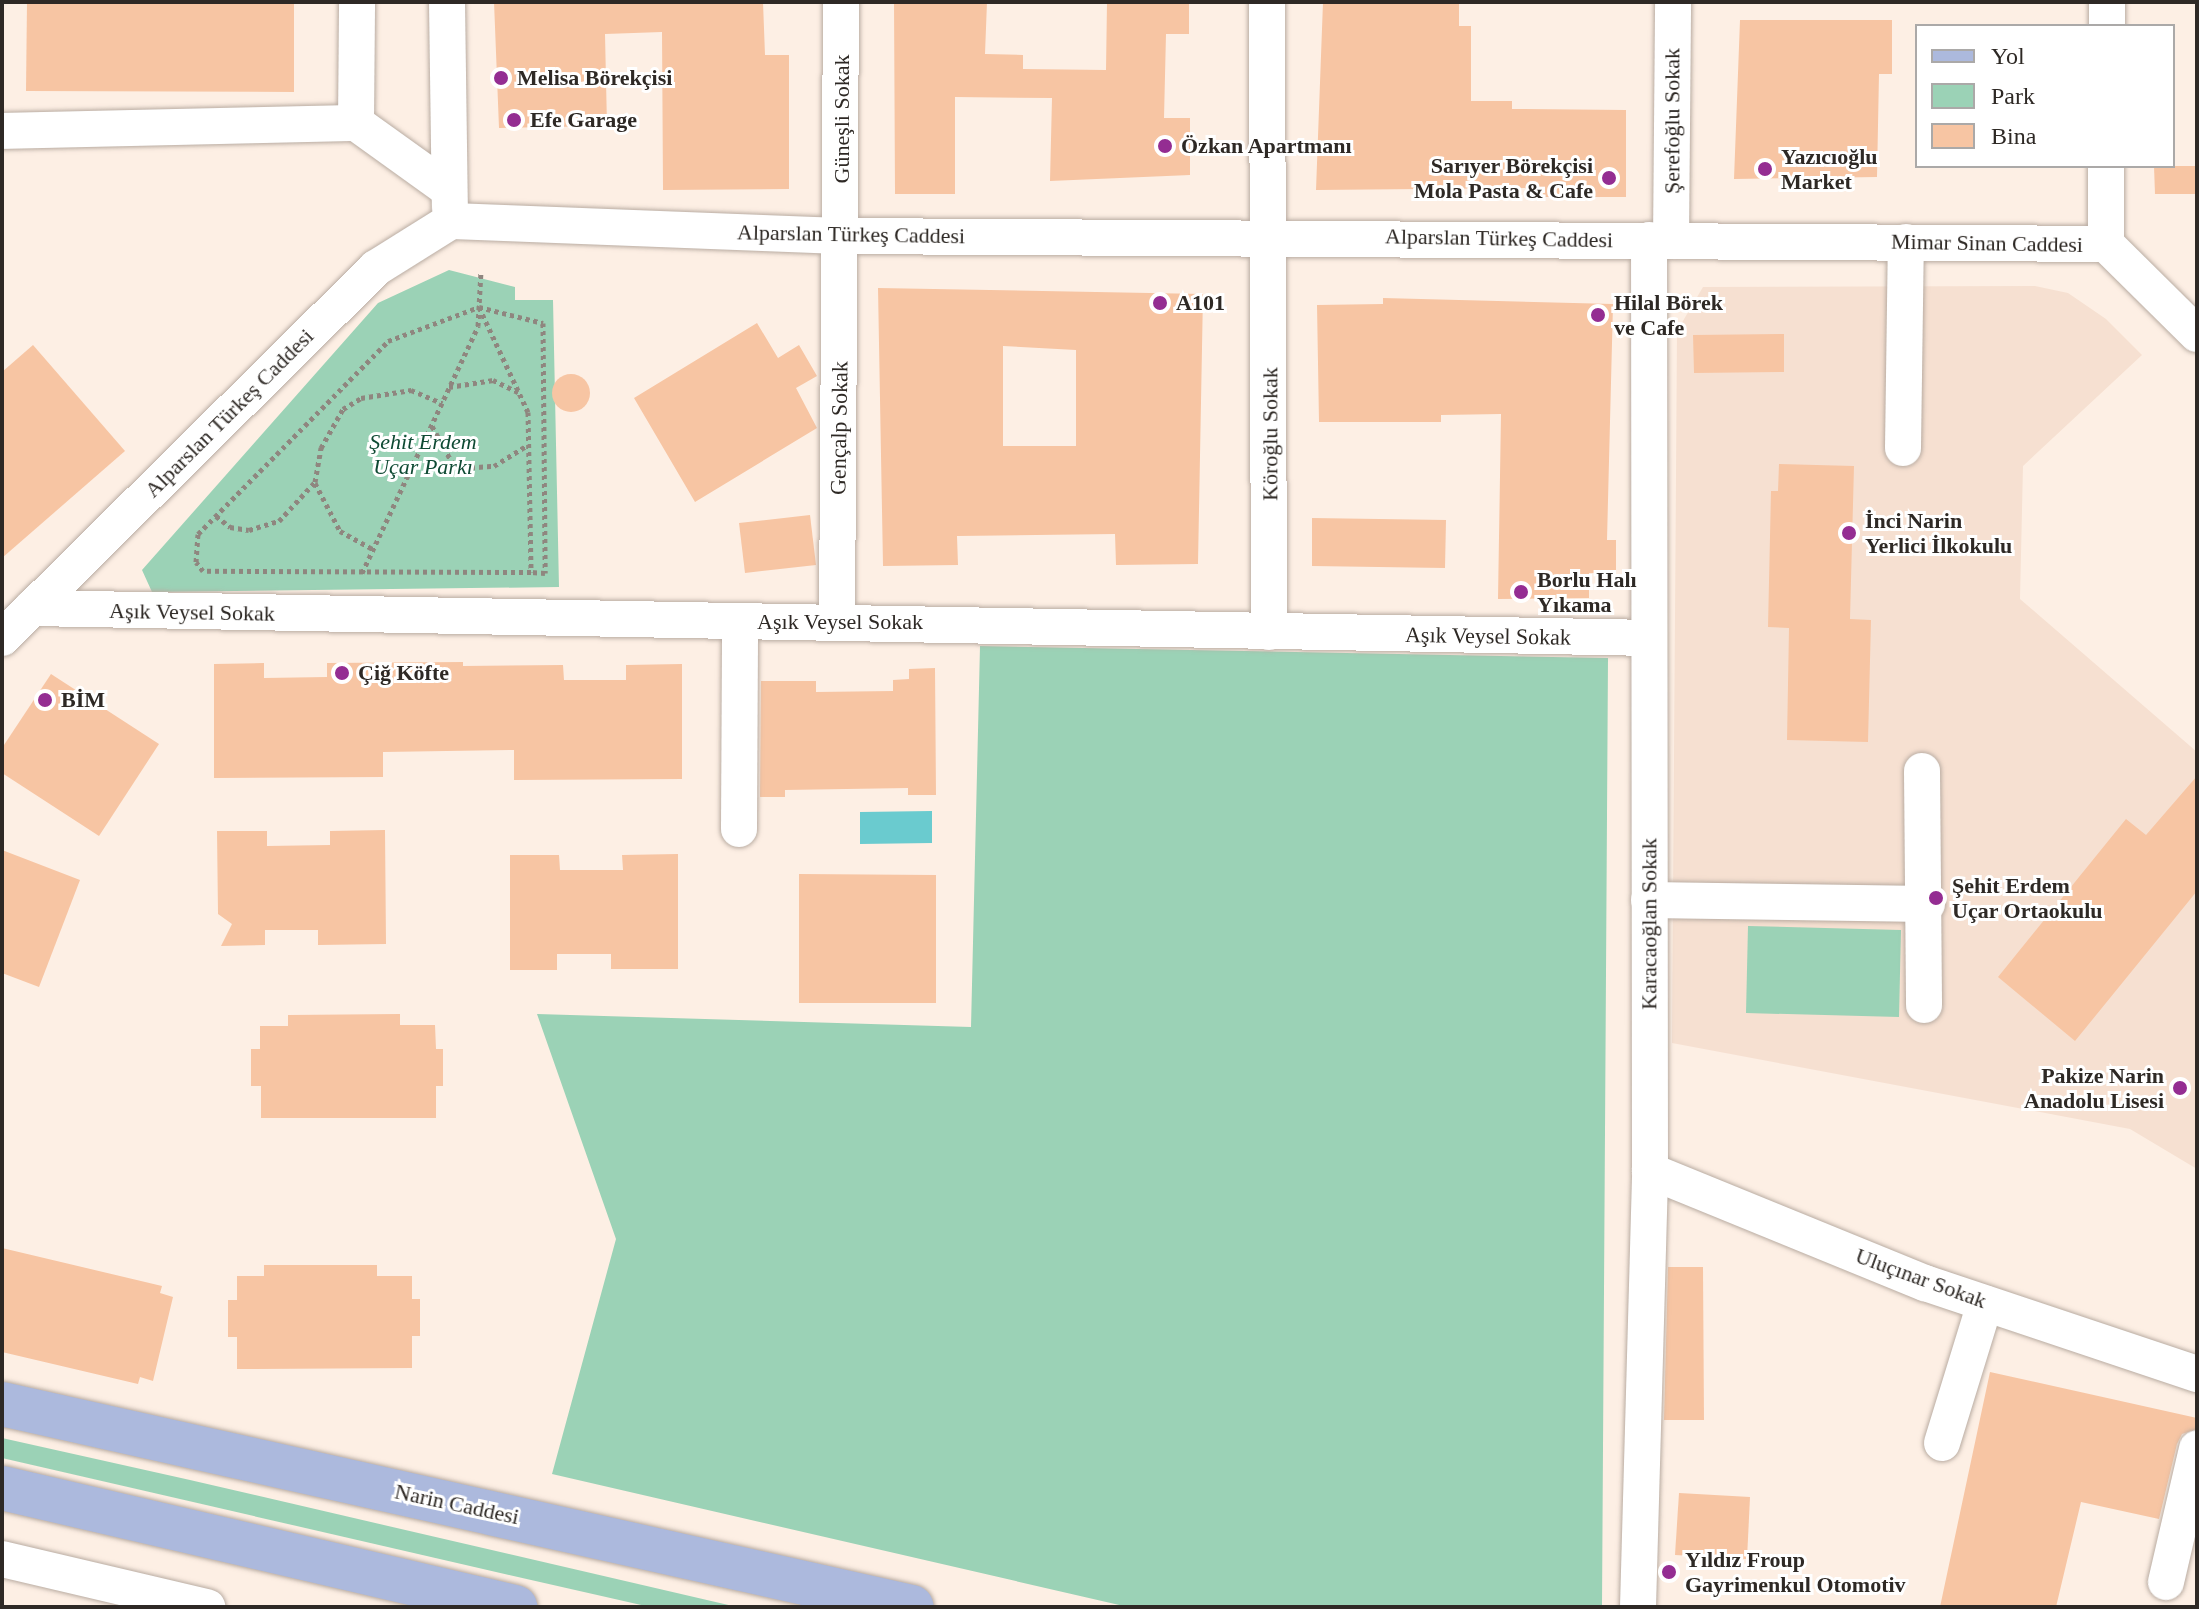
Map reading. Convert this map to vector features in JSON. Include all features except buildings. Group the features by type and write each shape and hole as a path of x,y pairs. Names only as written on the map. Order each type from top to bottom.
{"main road":[{"name":"Narin Caddesi","path":"2,1404 912,1607"},
{"path":"2,1488 515,1607"}],"street":[{"path":"356,123 357,2"},
{"path":"447,2 450,205"},
{"name":"Güneşli Sokak","path":"841,2 842,236"},
{"name":"Köroğlu Sokak","path":"1267,2 1271,235 1269,632"},
{"name":"Şerefoğlu Sokak","path":"1660,240 1673,2"},
{"path":"2107,2 2107,24"},
{"path":"2,131 356,123 450,205"},
{"path":"2106,168 2106,244"},
{"name":"Alparslan Türkeş Caddesi","path":"32,608 376,268 450,205 842,236 1271,235 1740,239"},
{"name":"Gençalp Sokak","path":"837,620 842,236"},
{"name":"Mimar Sinan Caddesi","path":"1740,239 2106,244 2197,334"},
{"name":"Karacaoğlan Sokak","path":"1638,1607 1650,1171 1648,638 1660,240"},
{"path":"1903,448 1906,242"},
{"path":"2,638 32,608"},
{"name":"Aşık Veysel Sokak","path":"32,608 740,622 837,620 1269,632 1648,638"},
{"path":"739,829 740,622"},
{"path":"1922,771 1927,904 1924,1005"},
{"path":"1649,900 1927,904"},
{"name":"Uluçınar Sokak","path":"1650,1171 1994,1306 2197,1374"},
{"path":"1950,1444 1994,1306"},
{"path":"2166,1582 2197,1449"},
{"path":"2,1559 207,1607"}],"path":[{"path":"343,615 478,326 481,271"},
{"path":"479,307 528,412 531,572"},
{"path":"479,307 543,323 545,573 203,571 196,562 194,542 388,341 479,307"},
{"path":"449,387 493,380 518,392"},
{"path":"216,516 230,527 264,528 302,501 315,482 328,431 352,403 394,389 442,403"},
{"path":"432,425 453,464 463,468 494,466 528,444"},
{"path":"315,482 340,531 373,549"}],"shaded area":[{"path":"2035,286 2068,293 2106,319 2142,355 2023,466 2020,599 2197,752 2197,1169 2130,1129 1672,1043 1677,331 1703,287"}],"green space":[{"name":"Şehit Erdem Uçar Parkı","path":"449,270 515,287 515,300 553,300 559,587 152,592 142,570 378,303"},
{"path":"980,646 1608,658 1602,1607 1128,1607 552,1474 616,1239 537,1014 971,1027"},
{"path":"1748,926 1901,930 1899,1017 1746,1013"},
{"path":"2,1438 737,1607 650,1607 483,1569 2,1458"}],"water":[{"path":"932,811 932,843 860,844 860,812"}],"place":[{"name":"Melisa Börekçisi","path":"501,78"},
{"name":"Efe Garage","path":"514,120"},
{"name":"Özkan Apartmanı","path":"1165,146"},
{"name":"Yazıcıoğlu Market","path":"1765,169"},
{"name":"Sarıyer Börekçisi Mola Pasta & Cafe","path":"1609,178"},
{"name":"A101","path":"1160,303"},
{"name":"Hilal Börek ve Cafe","path":"1598,315"},
{"name":"İnci Narin Yerlici İlkokulu","path":"1849,533"},
{"name":"Borlu Halı Yıkama","path":"1521,592"},
{"name":"Çiğ Köfte","path":"342,673"},
{"name":"BİM","path":"45,700"},
{"name":"Şehit Erdem Uçar Ortaokulu","path":"1936,898"},
{"name":"Pakize Narin Anadolu Lisesi","path":"2180,1088"},
{"name":"Yıldız Froup Gayrimenkul Otomotiv","path":"1669,1572"}]}
